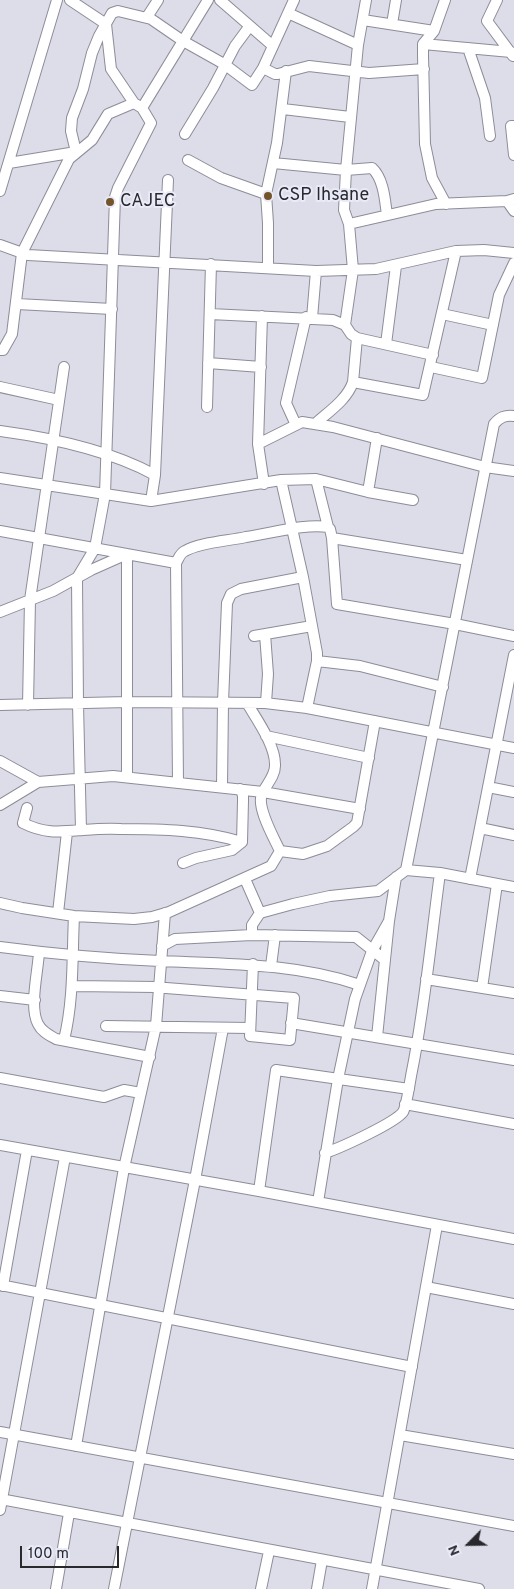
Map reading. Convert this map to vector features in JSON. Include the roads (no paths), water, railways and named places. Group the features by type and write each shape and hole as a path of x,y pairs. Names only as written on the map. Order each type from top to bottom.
{"street":[{"path":"0,190 57,0"},
{"path":"70,0 106,24 111,69 151,123 115,197 105,494 95,548 77,578 82,830"},
{"path":"147,17 158,0"},
{"path":"0,350 3,350 12,334 22,253 68,160 92,140 108,114 138,106 183,41 208,0"},
{"path":"76,152 71,132 72,118 98,36 112,13 118,11 147,17 183,41 224,64 252,85 264,68 294,0"},
{"path":"345,325 353,270 349,224 344,210 346,170 358,45 366,0"},
{"path":"392,24 396,0"},
{"path":"446,0 434,31 423,44 425,144 432,178 446,204"},
{"path":"497,0 487,21 513,53"},
{"path":"226,2 249,27 273,46"},
{"path":"288,13 358,45"},
{"path":"363,20 434,31"},
{"path":"185,134 213,88 224,64 249,27"},
{"path":"423,44 513,53"},
{"path":"468,48 485,98 490,136"},
{"path":"264,68 275,74 302,67 316,66 369,73 424,69"},
{"path":"268,268 266,194 282,109 286,71"},
{"path":"282,109 350,117"},
{"path":"514,126 512,126 514,155"},
{"path":"9,163 76,152"},
{"path":"188,160 221,178 266,194"},
{"path":"273,163 346,170 372,168 379,179 387,215"},
{"path":"151,501 155,475 168,180"},
{"path":"349,224 436,204 511,200 514,211"},
{"path":"0,245 28,255 316,271 328,269 376,269 456,251 484,250 514,253"},
{"path":"353,382 424,395 456,251"},
{"path":"207,407 211,264"},
{"path":"431,367 482,378 499,295 514,264"},
{"path":"386,344 396,266"},
{"path":"296,425 286,403 309,318 316,271"},
{"path":"17,304 112,308"},
{"path":"210,314 333,320 345,325 351,334 357,338 432,355"},
{"path":"442,314 493,325"},
{"path":"262,316 258,444 264,484"},
{"path":"315,424 345,396 353,382 357,338"},
{"path":"208,363 261,368"},
{"path":"28,705 30,600 64,366"},
{"path":"0,387 59,400"},
{"path":"406,870 494,424 499,418 507,415 514,416"},
{"path":"258,444 302,422 377,438 485,467 514,471"},
{"path":"0,431 26,434 106,454 138,466 155,475"},
{"path":"368,492 377,438"},
{"path":"0,478 151,501 282,480 316,479 368,492 413,500"},
{"path":"316,479 332,538 338,604 514,636"},
{"path":"282,480 303,577 317,661 307,708"},
{"path":"178,782 176,563 182,552 190,548 292,529 315,526 328,527"},
{"path":"0,531 176,563"},
{"path":"332,538 467,560"},
{"path":"0,612 54,591 127,554"},
{"path":"127,554 127,777"},
{"path":"222,787 227,603 231,594 241,588 303,577"},
{"path":"254,636 312,626"},
{"path":"266,634 268,674 266,703"},
{"path":"470,879 497,745 511,692 514,655"},
{"path":"317,661 360,666 443,686"},
{"path":"1,703 28,705 127,702 266,703 307,708 514,748"},
{"path":"247,703 272,749 276,767 261,796 261,805 270,831 280,851"},
{"path":"280,851 303,854 327,846 357,823 375,721"},
{"path":"266,736 369,758"},
{"path":"0,761 38,782"},
{"path":"0,805 38,782 113,776 263,792 360,809"},
{"path":"488,787 514,792"},
{"path":"183,863 232,850 242,842 243,795 240,789"},
{"path":"27,808 23,822 35,829 50,832 165,829 220,835 242,842"},
{"path":"480,828 514,835"},
{"path":"58,913 67,832"},
{"path":"0,903 74,916 134,919 152,917 165,914 271,866 280,851"},
{"path":"252,935 252,925 260,913 330,896 378,890 406,870 440,873 514,887"},
{"path":"325,1153 342,1147 389,1122 403,1112 418,1044 440,873"},
{"path":"377,1037 384,960 396,877"},
{"path":"245,879 260,913"},
{"path":"482,988 497,884"},
{"path":"76,1446 102,1305 124,1168 156,1026 165,914"},
{"path":"64,1040 69,1018 72,986 74,916"},
{"path":"318,1202 338,1079 355,999 372,951 389,921"},
{"path":"162,946 175,940 252,935 356,937 384,960"},
{"path":"271,966 275,935"},
{"path":"0,947 72,956 253,964 335,976 360,985"},
{"path":"39,952 34,1015 39,1026 46,1034 56,1039 150,1057"},
{"path":"72,986 159,988 252,995 294,998 290,1040 250,1036 250,1028 252,995 253,964"},
{"path":"426,979 514,993"},
{"path":"0,996 35,1000"},
{"path":"292,1023 514,1060"},
{"path":"106,1026 250,1028"},
{"path":"114,1589 195,1180 223,1028"},
{"path":"259,1191 276,1070 409,1089"},
{"path":"0,1078 104,1097 124,1090 141,1093"},
{"path":"405,1104 514,1124"},
{"path":"0,1145 514,1239"},
{"path":"26,1150 1,1285 412,1367"},
{"path":"65,1157 1,1503 70,1513 479,1589"},
{"path":"372,1589 438,1225"},
{"path":"426,1287 514,1304"},
{"path":"0,1432 514,1526"},
{"path":"400,1434 514,1454"},
{"path":"56,1589 70,1513"},
{"path":"261,1589 268,1551"},
{"path":"316,1589 322,1560"}],"place":[{"name":"CSP Ihsane","path":"268,196"},
{"name":"CAJEC","path":"110,202"}]}
